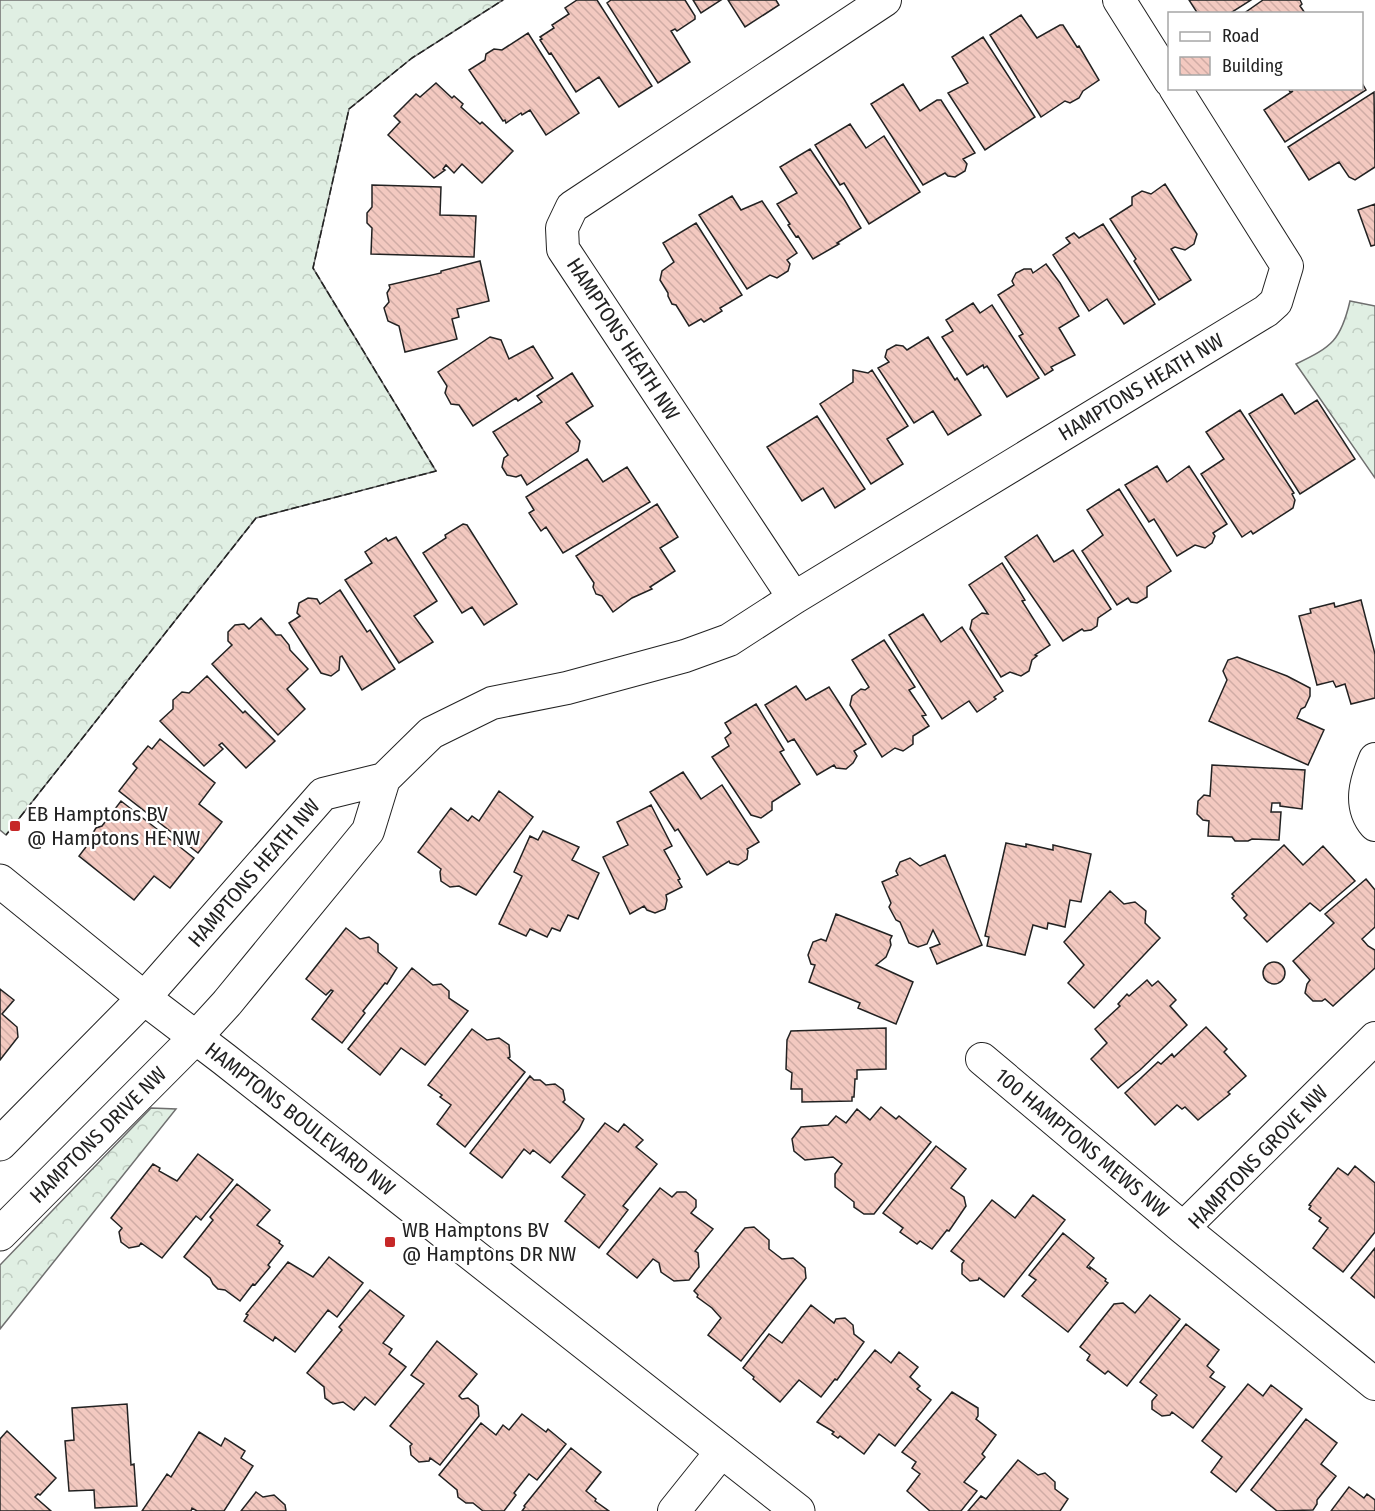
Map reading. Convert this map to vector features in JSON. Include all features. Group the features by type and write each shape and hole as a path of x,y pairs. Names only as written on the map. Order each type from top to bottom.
{"street":[{"name":"HAMPTONS HEATH NW","path":"794,598 563,249 562,228 572,207 885,0"},
{"path":"1119,0 1168,78"},
{"name":"HAMPTONS HEATH NW","path":"196,1037 227,1003 368,831 384,779 431,733 492,703 567,688 685,656 729,640 794,598 1266,311 1276,302 1287,266 1175,90"},
{"path":"1375,759 1367,780 1364,798 1369,818 1375,825"},
{"name":"HAMPTONS HEATH NW","path":"144,998 323,794 384,779"},
{"name":"HAMPTONS BOULEVARD NW","path":"0,881 144,998 722,1451 782,1506"},
{"path":"0,1144 144,998"},
{"name":"HAMPTONS DRIVE NW","path":"0,1234 196,1037"},
{"name":"HAMPTONS GROVE NW","path":"1375,1038 1183,1228 1375,1384"},
{"name":"100 HAMPTONS MEWS NW","path":"982,1059 1183,1228"},
{"path":"674,1511 722,1451"}],"green space":[{"path":"0,0 503,0 412,58 349,109 313,268 436,471 256,518 6,835 0,830"},
{"path":"1350,301 1375,306 1375,478 1296,364 1327,347 1333,341 1343,325"},
{"path":"151,1108 176,1109 0,1329 0,1265"}],"building":[{"path":"577,0 597,0 652,86 619,107 599,77 576,92 540,40 542,39 540,37 554,28 552,25 569,14 565,8"},
{"path":"611,0 685,0 695,19 677,31 675,29 671,31 690,62 658,83 607,3"},
{"path":"693,0 721,0 701,13"},
{"path":"728,0 776,0 779,5 745,27"},
{"path":"1189,0 1251,0 1232,12 1197,12"},
{"path":"1263,0 1300,0 1302,4 1300,6 1304,12 1246,12"},
{"path":"1021,15 1037,38 1063,25 1077,47 1079,46 1099,80 1083,91 1079,98 1070,103 1065,101 1041,117 990,35"},
{"path":"528,33 579,113 546,135 530,110 506,123 505,120 503,121 469,70 485,60 486,54 494,49 502,50"},
{"path":"983,37 1035,117 985,150 948,93 968,83 952,57"},
{"path":"436,83 452,98 454,96 463,104 461,107 480,124 482,122 513,151 482,183 462,164 454,173 446,165 443,169 445,170 434,178 388,135 400,122 394,116 416,94 420,97"},
{"path":"903,84 920,111 937,100 941,100 975,153 963,159 967,164 965,171 955,177 945,173 923,185 871,104"},
{"path":"1363,85 1366,90 1285,142 1264,110 1293,91 1289,90 1363,90"},
{"path":"1374,92 1375,167 1355,180 1349,177 1339,162 1309,180 1288,147"},
{"path":"850,124 866,148 884,136 920,192 869,224 844,183 840,185 815,145"},
{"path":"810,149 861,228 813,259 788,225 790,224 777,204 797,193 780,167"},
{"path":"1165,184 1197,234 1194,244 1185,250 1175,247 1171,249 1191,280 1159,300 1110,219 1132,205 1132,197 1142,191 1151,194"},
{"path":"372,185 441,187 440,215 476,216 474,257 371,254 372,228 367,223 367,213 372,207"},
{"path":"732,196 741,210 762,201 797,253 787,260 790,264 788,271 777,278 770,275 747,289 699,215"},
{"path":"1375,204 1375,245 1371,246 1358,210"},
{"path":"696,223 742,295 720,308 722,311 704,322 701,319 689,326 676,305 672,304 660,280 662,271 674,262 663,243"},
{"path":"1103,224 1155,304 1124,324 1107,299 1089,311 1053,255 1070,243 1066,238 1074,233 1079,238"},
{"path":"480,261 489,301 457,309 459,317 452,319 457,339 405,352 399,326 388,321 384,308 389,302 387,293 389,285"},
{"path":"1046,264 1079,316 1059,328 1075,355 1051,367 1053,370 1045,375 1019,336 1023,334 998,295 1014,285 1012,281 1016,273 1024,269 1031,269 1033,273"},
{"path":"973,303 980,313 992,305 1039,378 1007,397 987,366 984,368 983,365 967,375 942,337 953,331 946,320"},
{"path":"490,337 501,340 509,359 533,346 553,378 518,401 516,398 473,426 459,405 451,404 445,393 447,386 438,372"},
{"path":"928,337 955,380 957,378 981,415 948,435 933,411 914,423 878,368 889,362 885,357 887,350 896,345 903,346 907,350"},
{"path":"853,370 868,373 872,370 908,426 887,439 903,464 871,484 820,404 853,382"},
{"path":"572,373 593,406 566,423 580,441 578,451 527,485 521,475 516,477 507,475 502,467 504,458 508,455 493,432 542,402 537,396"},
{"path":"1282,394 1295,414 1317,400 1355,459 1300,494 1249,414"},
{"path":"1240,410 1294,493 1292,494 1295,500 1293,508 1253,534 1251,531 1242,537 1201,474 1224,459 1206,432"},
{"path":"817,416 865,489 835,508 823,488 802,501 767,447"},
{"path":"587,459 603,482 627,467 650,502 563,553 546,527 541,531 529,513 534,510 526,497"},
{"path":"1157,466 1167,482 1189,466 1227,524 1213,533 1215,536 1212,543 1205,548 1195,545 1177,556 1154,519 1149,522 1125,485"},
{"path":"1119,489 1171,571 1147,587 1147,597 1137,603 1131,602 1128,598 1117,605 1082,551 1103,535 1087,510"},
{"path":"657,504 678,537 660,548 675,571 650,587 652,589 632,598 613,612 602,596 596,594 594,583 576,556"},
{"path":"463,524 467,525 517,604 484,625 472,607 462,613 423,553"},
{"path":"1037,535 1054,562 1073,550 1111,609 1098,618 1097,626 1091,630 1082,629 1063,641 1005,557"},
{"path":"396,537 437,601 414,616 433,642 399,663 345,580 372,563 365,552 386,538 388,541"},
{"path":"1002,563 1025,600 1022,601 1050,645 1035,655 1037,656 1032,660 1029,671 1021,676 1010,672 1001,677 970,629 972,620 982,613 988,614 969,585"},
{"path":"340,590 367,632 370,630 395,669 362,690 342,656 339,670 331,676 321,673 289,623 300,616 297,613 299,603 308,598 317,599 320,604"},
{"path":"1361,600 1375,654 1375,698 1351,704 1345,684 1336,687 1333,681 1317,685 1299,616 1311,613 1310,609 1334,603 1335,607"},
{"path":"923,614 941,642 962,627 1003,691 994,697 996,699 977,712 969,701 942,719 889,635"},
{"path":"261,618 276,635 281,635 290,650 308,669 287,689 305,709 278,735 212,664 232,645 228,641 228,632 235,625 244,624 249,629"},
{"path":"884,640 915,687 909,690 926,715 922,716 929,726 913,736 913,744 903,751 895,748 882,757 850,705 852,696 861,689 865,690 869,687 852,660"},
{"path":"1237,657 1287,676 1310,688 1310,696 1297,718 1324,730 1308,765 1209,721 1227,680 1223,671 1228,660"},
{"path":"207,676 243,713 245,711 275,741 246,768 222,743 219,745 223,749 204,766 160,721 173,709 173,700 182,692 189,693"},
{"path":"796,686 806,700 829,687 866,744 854,751 857,756 846,769 836,768 834,765 817,775 794,739 788,742 765,705"},
{"path":"756,704 784,750 780,752 800,784 772,802 772,810 761,818 751,815 712,757 729,746 725,738 731,733 725,723"},
{"path":"160,739 215,783 199,804 222,822 198,853 119,791 137,768 133,764 148,746 152,749"},
{"path":"1212,765 1305,770 1302,809 1272,803 1271,812 1281,812 1279,840 1235,841 1232,837 1208,836 1209,821 1203,820 1197,814 1198,801 1204,795 1210,796"},
{"path":"683,772 701,799 722,785 759,842 747,849 747,859 738,865 729,861 707,875 678,829 675,831 650,792"},
{"path":"499,791 533,817 476,895 459,886 450,887 441,881 441,869 418,852 451,808 468,821 472,816 479,821"},
{"path":"121,801 194,858 170,888 154,876 134,900 79,856 92,839 91,836 96,828 102,826"},
{"path":"651,805 672,846 664,850 682,887 666,895 665,909 655,913 644,906 630,914 603,857 628,845 617,822"},
{"path":"543,831 579,847 572,860 599,873 578,919 568,915 560,931 552,928 547,937 530,929 526,936 499,924 522,876 514,872 530,836 538,840"},
{"path":"1006,843 1026,847 1026,844 1053,850 1053,845 1091,854 1081,902 1070,900 1065,927 1048,923 1047,929 1033,925 1025,955 987,946 989,937 985,936"},
{"path":"1284,845 1303,865 1323,846 1355,881 1320,911 1310,903 1267,942 1244,918 1247,915 1232,898 1234,896 1232,894"},
{"path":"945,855 982,945 937,964 930,948 940,944 933,930 927,944 918,947 909,943 900,922 896,920 889,907 891,903 882,882 898,875 896,871 900,862 910,858 920,866"},
{"path":"1366,879 1375,890 1375,927 1362,939 1375,950 1375,968 1333,1006 1325,999 1313,1001 1305,993 1310,980 1293,961 1334,923 1325,914"},
{"path":"1110,891 1124,904 1135,902 1146,911 1145,923 1160,938 1094,1008 1068,983 1084,965 1064,942"},
{"path":"836,914 892,936 886,957 876,965 913,982 896,1024 858,1008 860,1003 809,982 815,965 811,964 808,955 813,942 821,939 826,941"},
{"path":"346,928 360,939 369,937 378,944 378,952 397,968 387,984 385,983 363,1011 365,1013 342,1043 312,1019 333,991 331,990 326,995 306,979"},
{"path":"1274,962 1282,965 1285,973 1282,981 1274,984 1266,981 1263,973 1266,965"},
{"path":"412,968 433,985 441,984 449,991 449,998 468,1011 425,1065 401,1048 380,1075 348,1049"},
{"path":"1147,980 1152,986 1158,981 1176,1000 1170,1006 1187,1025 1118,1088 1091,1059 1107,1043 1095,1029 1120,1006 1118,1004 1127,994 1129,996"},
{"path":"0,989 14,1000 2,1014 17,1027 18,1037 0,1060"},
{"path":"1206,1027 1227,1049 1224,1052 1246,1076 1228,1092 1230,1094 1198,1120 1185,1107 1182,1109 1177,1105 1155,1125 1125,1093 1158,1062 1161,1064 1172,1054 1174,1057"},
{"path":"886,1028 886,1069 857,1070 852,1101 802,1102 802,1089 791,1089 792,1073 786,1069 787,1040 791,1031"},
{"path":"472,1029 487,1040 499,1038 509,1045 510,1057 508,1058 525,1072 465,1147 437,1124 451,1105 428,1085"},
{"path":"530,1076 546,1085 555,1084 563,1090 565,1100 563,1102 584,1119 579,1129 550,1163 533,1150 530,1154 524,1149 502,1178 470,1153"},
{"path":"881,1107 896,1119 899,1116 931,1142 874,1214 864,1214 854,1207 854,1202 835,1187 835,1174 842,1164 833,1157 805,1160 794,1151 792,1139 801,1127 828,1125 836,1116 846,1123 857,1109 870,1120"},
{"path":"605,1123 618,1132 624,1124 643,1140 636,1147 657,1164 623,1206 628,1210 599,1248 565,1221 585,1195 562,1177"},
{"path":"936,1146 966,1169 951,1188 964,1197 966,1206 949,1231 947,1230 932,1249 920,1241 917,1244 900,1232 903,1228 883,1213"},
{"path":"198,1154 233,1180 201,1220 196,1216 162,1258 141,1243 139,1246 129,1248 121,1242 119,1232 122,1228 111,1218 153,1164 160,1168 159,1171 177,1181"},
{"path":"1355,1166 1375,1183 1375,1232 1343,1272 1313,1248 1328,1228 1319,1221 1321,1218 1309,1209 1311,1206 1309,1205 1338,1168 1348,1175"},
{"path":"237,1184 270,1210 257,1225 280,1241 279,1243 283,1246 268,1265 270,1267 240,1301 225,1290 218,1289 210,1278 184,1257 213,1220 210,1217"},
{"path":"660,1188 672,1197 677,1192 686,1192 696,1200 696,1207 691,1213 713,1229 695,1251 698,1253 699,1267 689,1280 674,1281 661,1272 659,1263 653,1259 637,1278 607,1254"},
{"path":"1033,1195 1065,1220 1004,1297 979,1278 970,1281 962,1274 964,1261 951,1251 992,1200 1015,1218"},
{"path":"754,1227 769,1240 769,1249 782,1259 793,1258 805,1268 806,1278 741,1361 708,1335 721,1318 697,1297 694,1291 745,1228"},
{"path":"1063,1233 1094,1258 1087,1267 1106,1279 1108,1283 1068,1332 1022,1296 1036,1280 1029,1275"},
{"path":"1375,1248 1375,1298 1351,1278"},
{"path":"329,1257 363,1283 337,1317 328,1310 295,1352 275,1337 273,1341 244,1321 248,1315 246,1314 288,1262 313,1277"},
{"path":"370,1290 404,1316 383,1343 392,1349 389,1354 406,1367 375,1405 365,1397 354,1410 343,1402 333,1404 325,1398 324,1387 307,1373 342,1330 339,1327"},
{"path":"1150,1295 1180,1319 1127,1386 1108,1371 1105,1374 1087,1360 1090,1355 1080,1347 1114,1304 1123,1303 1135,1313"},
{"path":"811,1305 834,1323 836,1319 845,1318 853,1325 854,1334 864,1342 837,1380 835,1379 821,1397 799,1380 780,1402 743,1368 769,1334 782,1343"},
{"path":"1186,1324 1219,1350 1207,1366 1214,1372 1210,1377 1225,1387 1193,1428 1172,1412 1170,1415 1162,1416 1152,1409 1152,1401 1157,1395 1140,1382"},
{"path":"437,1341 477,1374 459,1396 462,1399 468,1398 478,1406 479,1416 440,1465 430,1458 429,1461 419,1462 411,1455 410,1446 412,1444 390,1426 424,1384 411,1375"},
{"path":"875,1350 891,1363 899,1352 918,1367 910,1377 920,1386 917,1389 931,1400 895,1446 879,1434 864,1454 817,1422"},
{"path":"1248,1384 1263,1396 1271,1385 1302,1409 1236,1492 1211,1472 1222,1457 1202,1441"},
{"path":"952,1392 978,1408 976,1419 996,1435 982,1454 985,1457 964,1482 977,1491 961,1511 930,1511 907,1491 920,1474 912,1468 916,1462 902,1452"},
{"path":"127,1404 131,1465 134,1464 137,1506 95,1508 94,1490 69,1491 65,1441 74,1440 72,1408"},
{"path":"522,1414 546,1432 548,1429 566,1444 537,1480 529,1474 504,1511 483,1511 473,1503 466,1503 458,1497 457,1490 439,1475 481,1423 496,1435 503,1425 509,1430"},
{"path":"1306,1419 1337,1443 1321,1464 1336,1476 1317,1500 1313,1510 1277,1511 1251,1490"},
{"path":"7,1431 56,1478 40,1495 35,1497 51,1511 0,1511 0,1439"},
{"path":"199,1432 221,1446 225,1438 245,1451 241,1458 253,1466 224,1511 197,1511 192,1508 191,1511 142,1511 167,1474 171,1477"},
{"path":"571,1448 601,1472 586,1491 609,1511 522,1511 524,1506"},
{"path":"1018,1460 1038,1475 1045,1473 1055,1482 1055,1489 1068,1499 1060,1511 968,1511 981,1496 986,1499"},
{"path":"1349,1487 1364,1498 1367,1494 1375,1500 1375,1511 1331,1511"},
{"path":"256,1492 263,1497 274,1495 285,1505 286,1511 241,1511"}],"fence":[{"path":"6,835 256,518 436,471 313,268 349,109 412,58 503,0"}],"place":[{"name":"EB Hamptons BV @ Hamptons HE NW","path":"15,826"},
{"name":"WB Hamptons BV @ Hamptons DR NW","path":"390,1242"}]}
